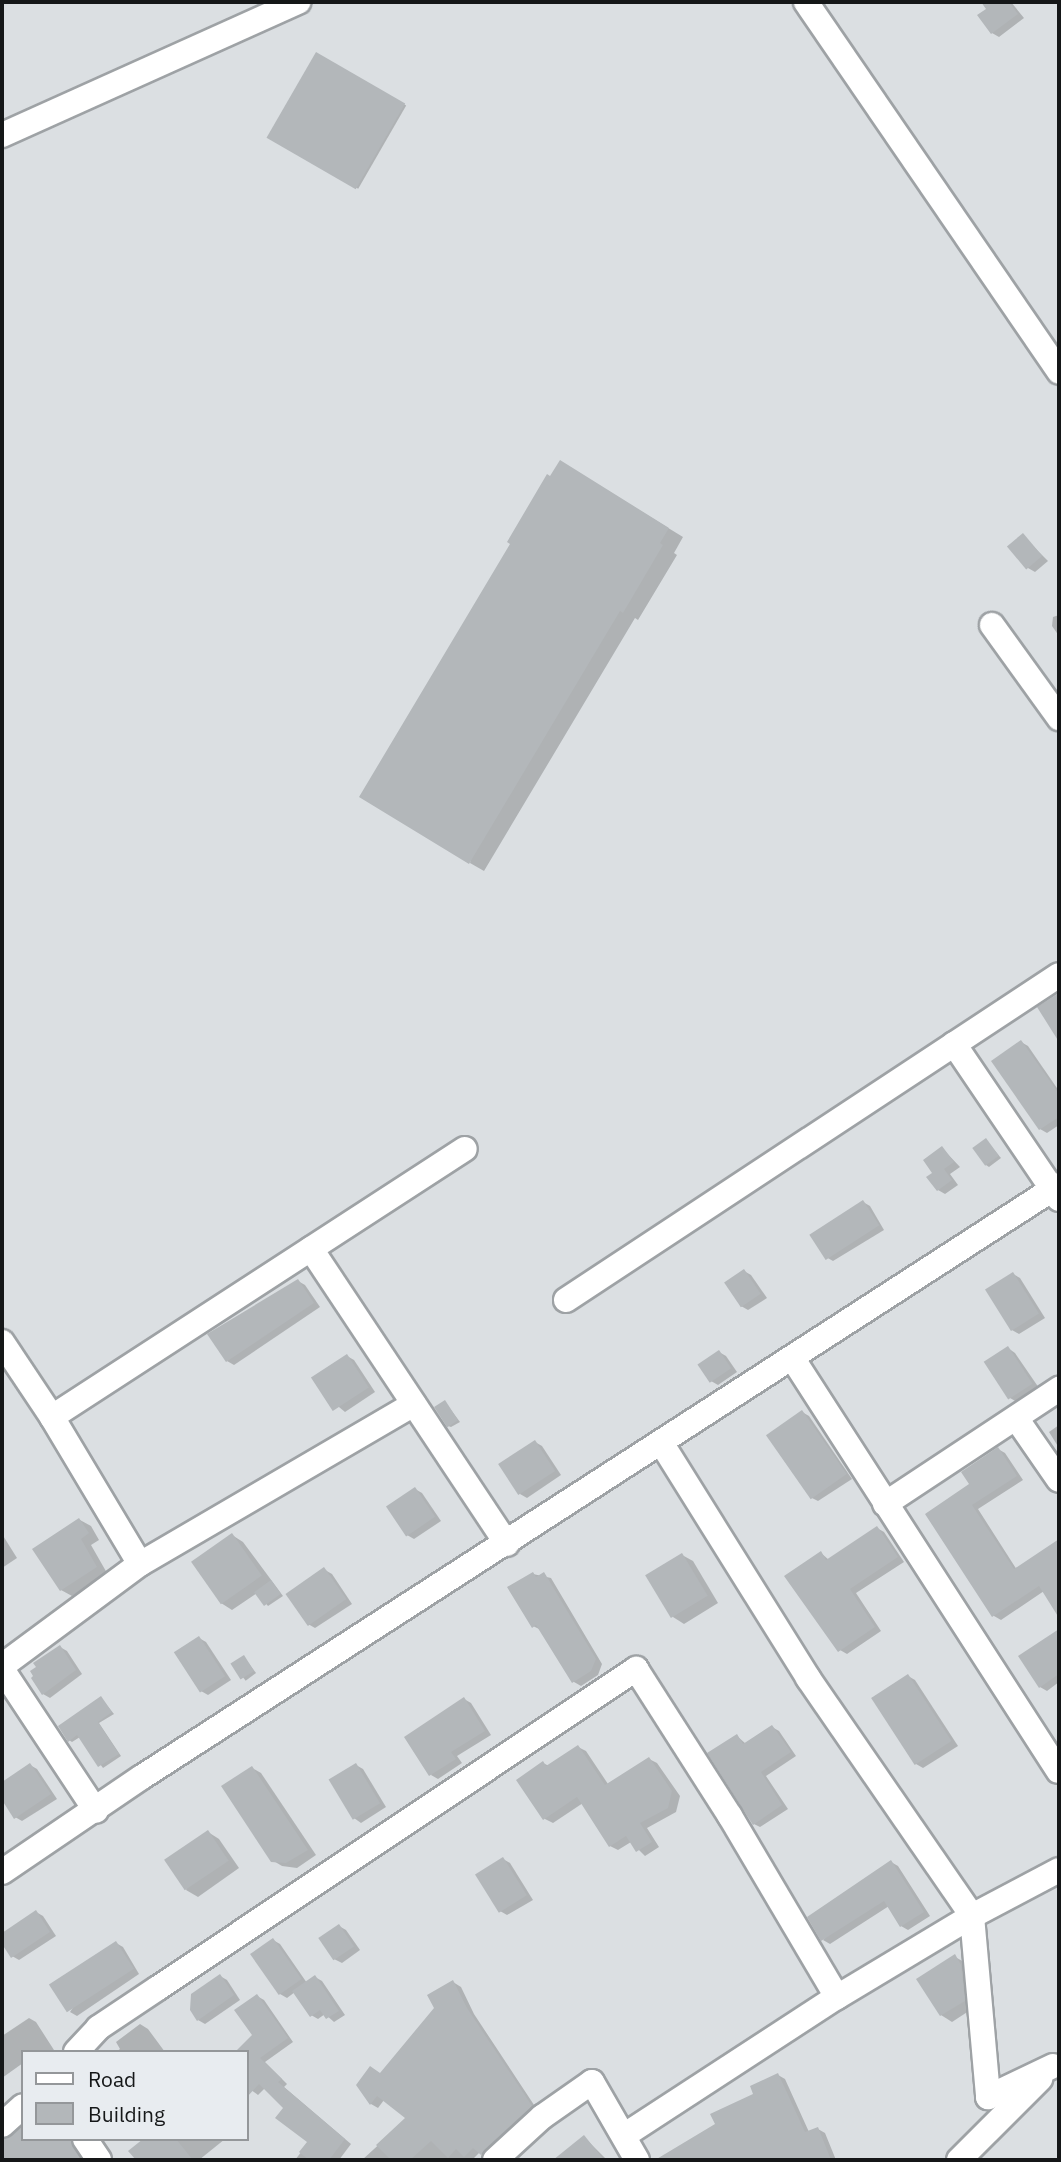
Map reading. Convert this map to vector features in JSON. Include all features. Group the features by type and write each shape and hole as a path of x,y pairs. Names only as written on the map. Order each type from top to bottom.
{"street":[{"path":"2,135 298,2"},
{"path":"806,2 1059,372"},
{"path":"992,625 1059,718"},
{"path":"566,1300 1059,975"},
{"path":"2,1872 96,1811 142,1777 1057,1191 954,1044"},
{"path":"52,1417 465,1149"},
{"path":"311,1249 507,1544"},
{"path":"2,1342 52,1417 140,1564"},
{"path":"793,1359 1059,1771"},
{"path":"885,1504 1059,1389"},
{"path":"96,1811 2,1668 140,1564 414,1404"},
{"path":"1016,1418 1059,1480"},
{"path":"662,1444 808,1678 972,1916 988,2097 1056,2065"},
{"path":"78,2050 98,2028 636,1669 730,1816 837,1997"},
{"path":"625,2134 837,1997 972,1916 1059,1870"},
{"path":"959,2160 1056,2065"},
{"path":"495,2160 542,2117 592,2082 625,2134 637,2160"},
{"path":"2,2125 21,2108"},
{"path":"86,2141 99,2160"}],"building":[{"path":"981,2 1009,2 1018,14 991,34 977,15 986,9"},
{"path":"316,52 405,104 356,189 266,138"},
{"path":"560,460 669,528 660,543 663,545 623,613 620,611 469,864 359,797 510,544 507,542 547,474 550,476"},
{"path":"1023,533 1042,556 1026,569 1007,546"},
{"path":"1059,993 1059,1042 1037,1007"},
{"path":"1021,1040 1059,1094 1059,1117 1039,1130 991,1061"},
{"path":"986,1138 999,1156 985,1166 972,1148"},
{"path":"942,1146 954,1162 944,1169 952,1180 937,1191 926,1177 932,1173 923,1160"},
{"path":"863,1200 879,1225 826,1260 809,1235"},
{"path":"744,1269 761,1294 741,1307 724,1282"},
{"path":"1013,1272 1039,1314 1011,1331 985,1289"},
{"path":"298,1279 314,1303 226,1362 207,1334"},
{"path":"1008,1346 1033,1384 1008,1400 984,1362"},
{"path":"719,1350 731,1368 710,1383 697,1365"},
{"path":"347,1354 369,1388 333,1411 311,1377"},
{"path":"445,1400 458,1420 447,1427 434,1407"},
{"path":"802,1410 847,1474 811,1499 766,1435"},
{"path":"535,1440 555,1471 518,1495 498,1464"},
{"path":"998,1447 1017,1476 972,1505 1014,1569 1059,1539 1059,1618 1039,1586 992,1617 925,1514 969,1484 961,1472"},
{"path":"415,1487 435,1517 406,1536 386,1507"},
{"path":"79,1518 89,1533 81,1539 97,1567 60,1591 32,1549"},
{"path":"877,1526 898,1557 850,1589 875,1627 838,1652 784,1576 821,1551 826,1560"},
{"path":"232,1533 262,1576 221,1604 191,1562"},
{"path":"682,1553 708,1596 671,1618 645,1575"},
{"path":"324,1567 346,1599 308,1626 285,1594"},
{"path":"533,1572 536,1577 544,1572 596,1659 591,1671 572,1683 536,1625 532,1628 507,1587"},
{"path":"271,1580 281,1594 264,1606 254,1592"},
{"path":"1059,1629 1059,1674 1039,1688 1018,1656"},
{"path":"199,1636 225,1676 200,1693 174,1652"},
{"path":"60,1645 76,1670 42,1695 31,1678 33,1676 30,1671 36,1667 33,1663"},
{"path":"244,1655 254,1671 240,1680 230,1663"},
{"path":"908,1674 952,1741 915,1765 871,1698"},
{"path":"101,1696 112,1712 98,1722 119,1754 98,1767 77,1735 68,1742 58,1726"},
{"path":"464,1697 485,1731 451,1752 456,1759 429,1776 404,1737"},
{"path":"772,1725 791,1752 761,1772 782,1805 753,1825 707,1753 737,1734 743,1744"},
{"path":"578,1745 605,1785 649,1757 672,1791 668,1808 640,1823 652,1842 636,1852 626,1836 609,1847 577,1797 543,1820 516,1780 543,1761 546,1766"},
{"path":"30,1763 51,1794 14,1819 2,1800 2,1782"},
{"path":"356,1763 380,1803 353,1820 329,1779"},
{"path":"252,1766 308,1850 286,1863 271,1862 221,1786"},
{"path":"208,1830 229,1861 185,1890 164,1860"},
{"path":"503,1857 527,1895 499,1913 475,1874"},
{"path":"891,1860 924,1912 900,1927 884,1901 821,1941 807,1917"},
{"path":"36,1910 50,1932 11,1958 2,1944 2,1933"},
{"path":"339,1924 354,1946 333,1960 318,1938"},
{"path":"273,1938 302,1979 279,1995 250,1954"},
{"path":"116,1941 134,1969 67,2012 49,1985"},
{"path":"955,1954 961,1965 965,2001 940,2016 916,1979"},
{"path":"220,1974 234,1995 197,2021 190,2010 191,1994"},
{"path":"315,1975 339,2011 326,2019 320,2010 310,2017 292,1991"},
{"path":"453,1980 467,2008 532,2106 481,2155 473,2148 464,2157 456,2149 448,2158 431,2141 410,2160 391,2160 376,2145 405,2118 377,2096 370,2105 356,2085 370,2066 380,2073 434,2008 427,1995"},
{"path":"257,1994 288,2038 260,2058 282,2079 278,2082 345,2139 329,2160 309,2160 299,2152 307,2142 275,2118 283,2108 259,2084 248,2096 248,2050 237,2050 252,2035 234,2010"},
{"path":"778,2073 805,2132 818,2127 831,2160 655,2160 715,2124 710,2114 753,2094 750,2086"},
{"path":"21,2128 21,2141 71,2141 81,2160 2,2160 2,2139"},
{"path":"584,2135 604,2160 553,2160"},
{"path":"140,2141 178,2141 193,2160 136,2160 128,2151"}]}
